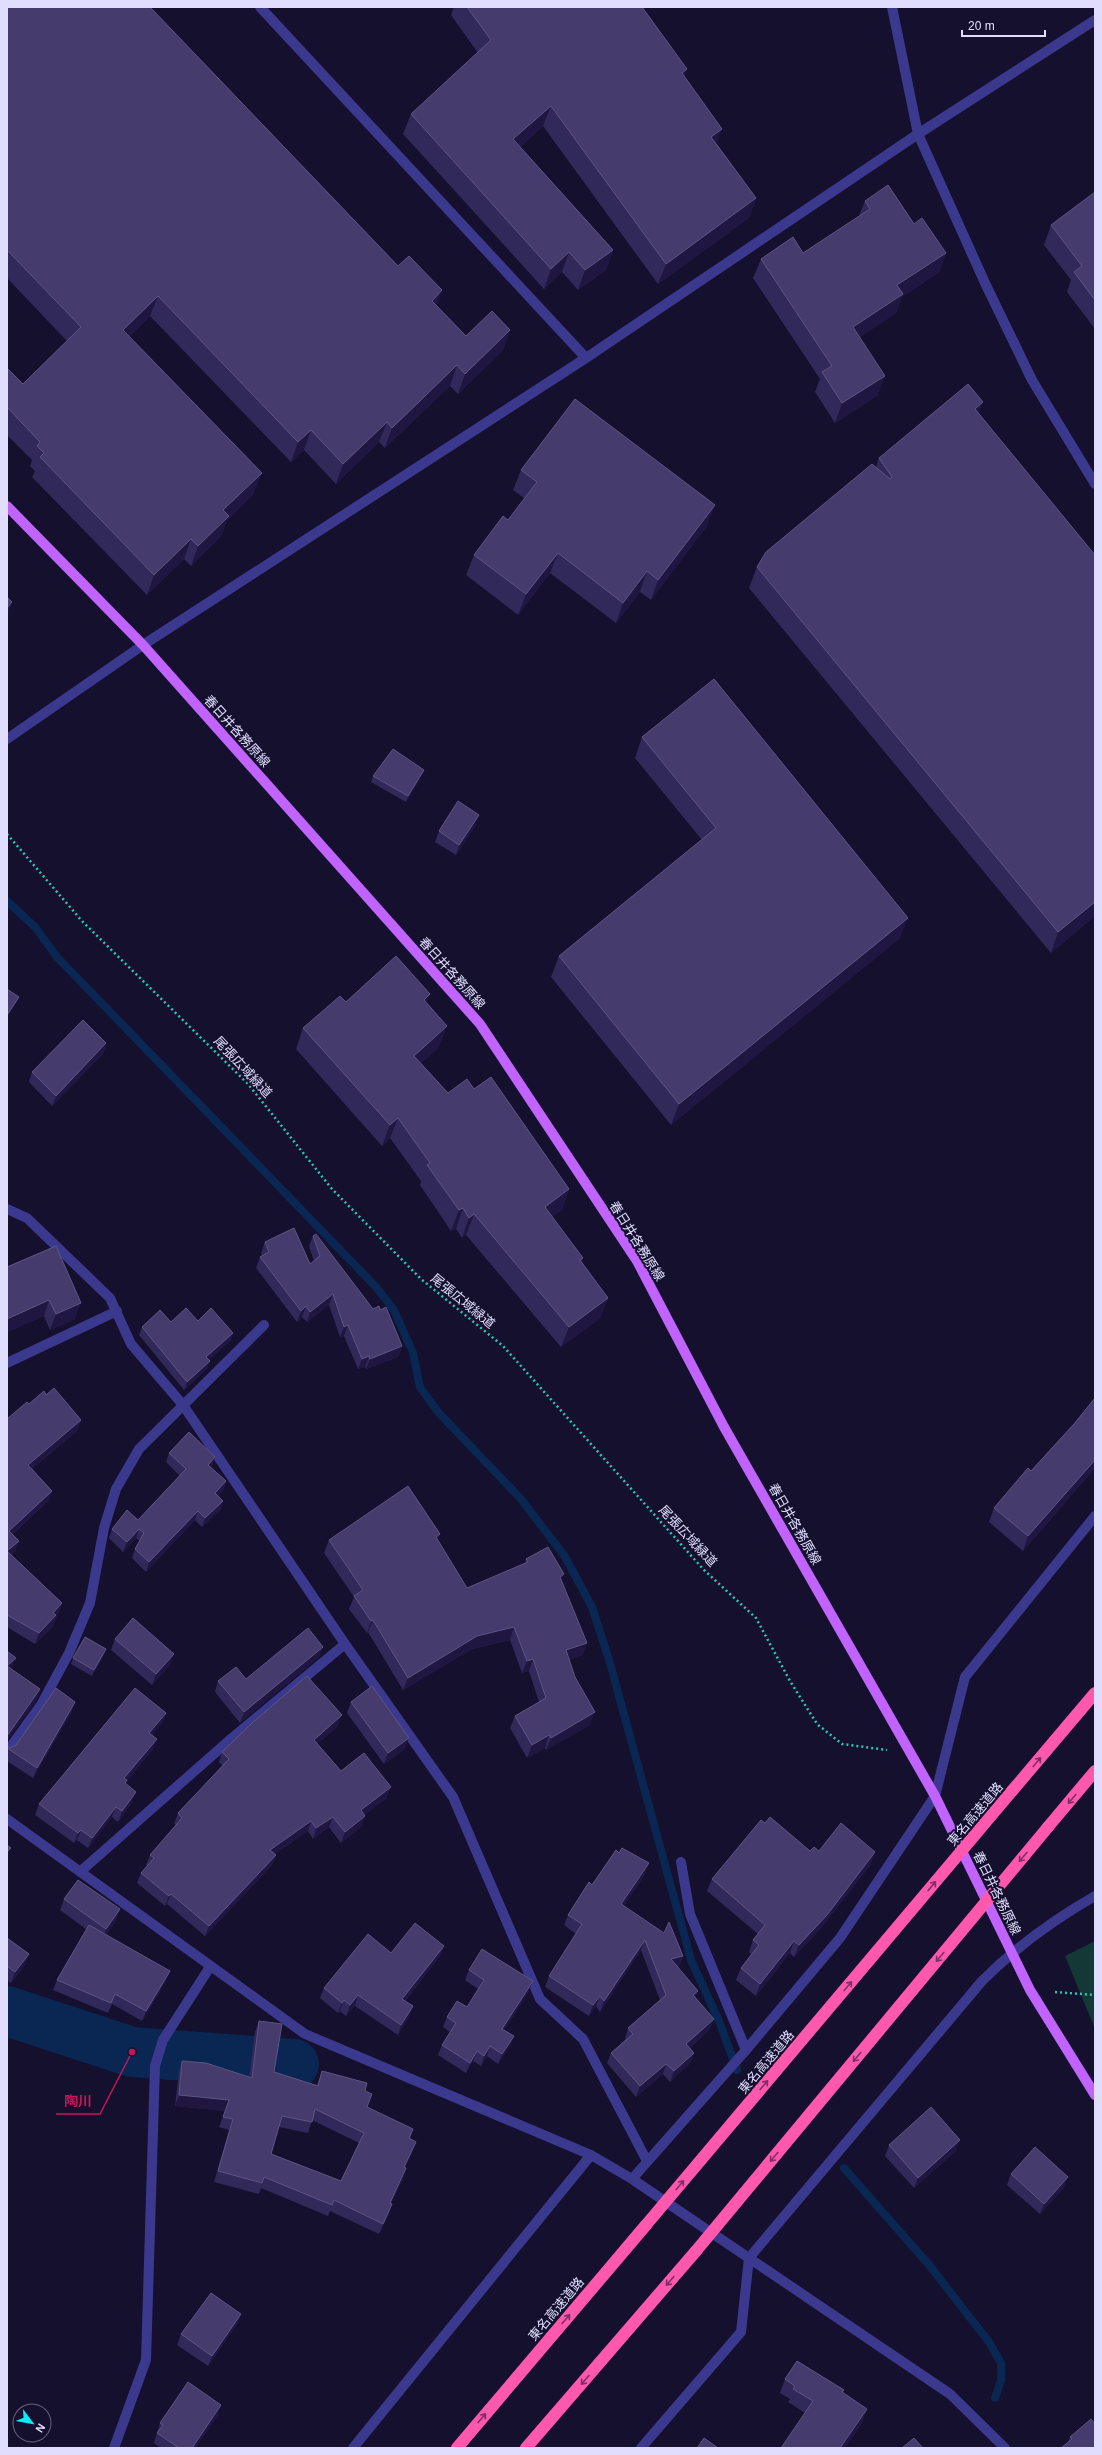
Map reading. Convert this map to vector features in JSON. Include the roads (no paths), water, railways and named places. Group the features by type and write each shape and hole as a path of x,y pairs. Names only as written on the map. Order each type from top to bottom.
{"highway":[{"name":"東名高速道路","path":"457,2448 1095,1693"},
{"path":"526,2448 696,2252 1095,1771"}],"main road":[{"name":"春日井各務原線","path":"7,506 143,645 480,1024 637,1261 724,1427 935,1796 1030,1990 1095,2095"}],"street":[{"path":"260,7 586,358"},
{"path":"892,7 918,134 985,283 1032,380 1095,484"},
{"path":"7,739 143,645 586,358 918,134 1095,20"},
{"path":"7,1208 27,1218 110,1298 131,1344 183,1405 345,1644 453,1797 540,1999 583,2039 647,2160"},
{"path":"7,1363 117,1311"},
{"path":"7,1752 41,1705 68,1653 90,1603 104,1528 116,1489 139,1449 264,1325"},
{"path":"632,2179 647,2160 746,2050 840,1938 935,1796 965,1677 1095,1516"},
{"path":"81,1871 232,1738 345,1644"},
{"path":"7,1819 81,1871 210,1967 305,2034 590,2155 632,2179 950,2394 1005,2448"},
{"path":"681,1862 690,1914 746,2050"},
{"path":"641,2448 741,2332 749,2258 982,1981 1012,1952 1059,1917 1095,1896"},
{"path":"114,2448 146,2360 155,2066 163,2040 210,1967"},
{"path":"353,2448 590,2155"}],"waterway":[{"path":"7,901 36,928 57,957 376,1287 394,1310 413,1353 420,1387 439,1413 520,1498 564,1555 592,1607 610,1663 691,1960 719,2021 737,2070"},
{"path":"7,2011 132,2052 294,2064"},
{"path":"844,2168 929,2265 989,2342 1001,2363 1001,2381 995,2398"}],"place":[{"name":"陶川","path":"132,2052"}]}
